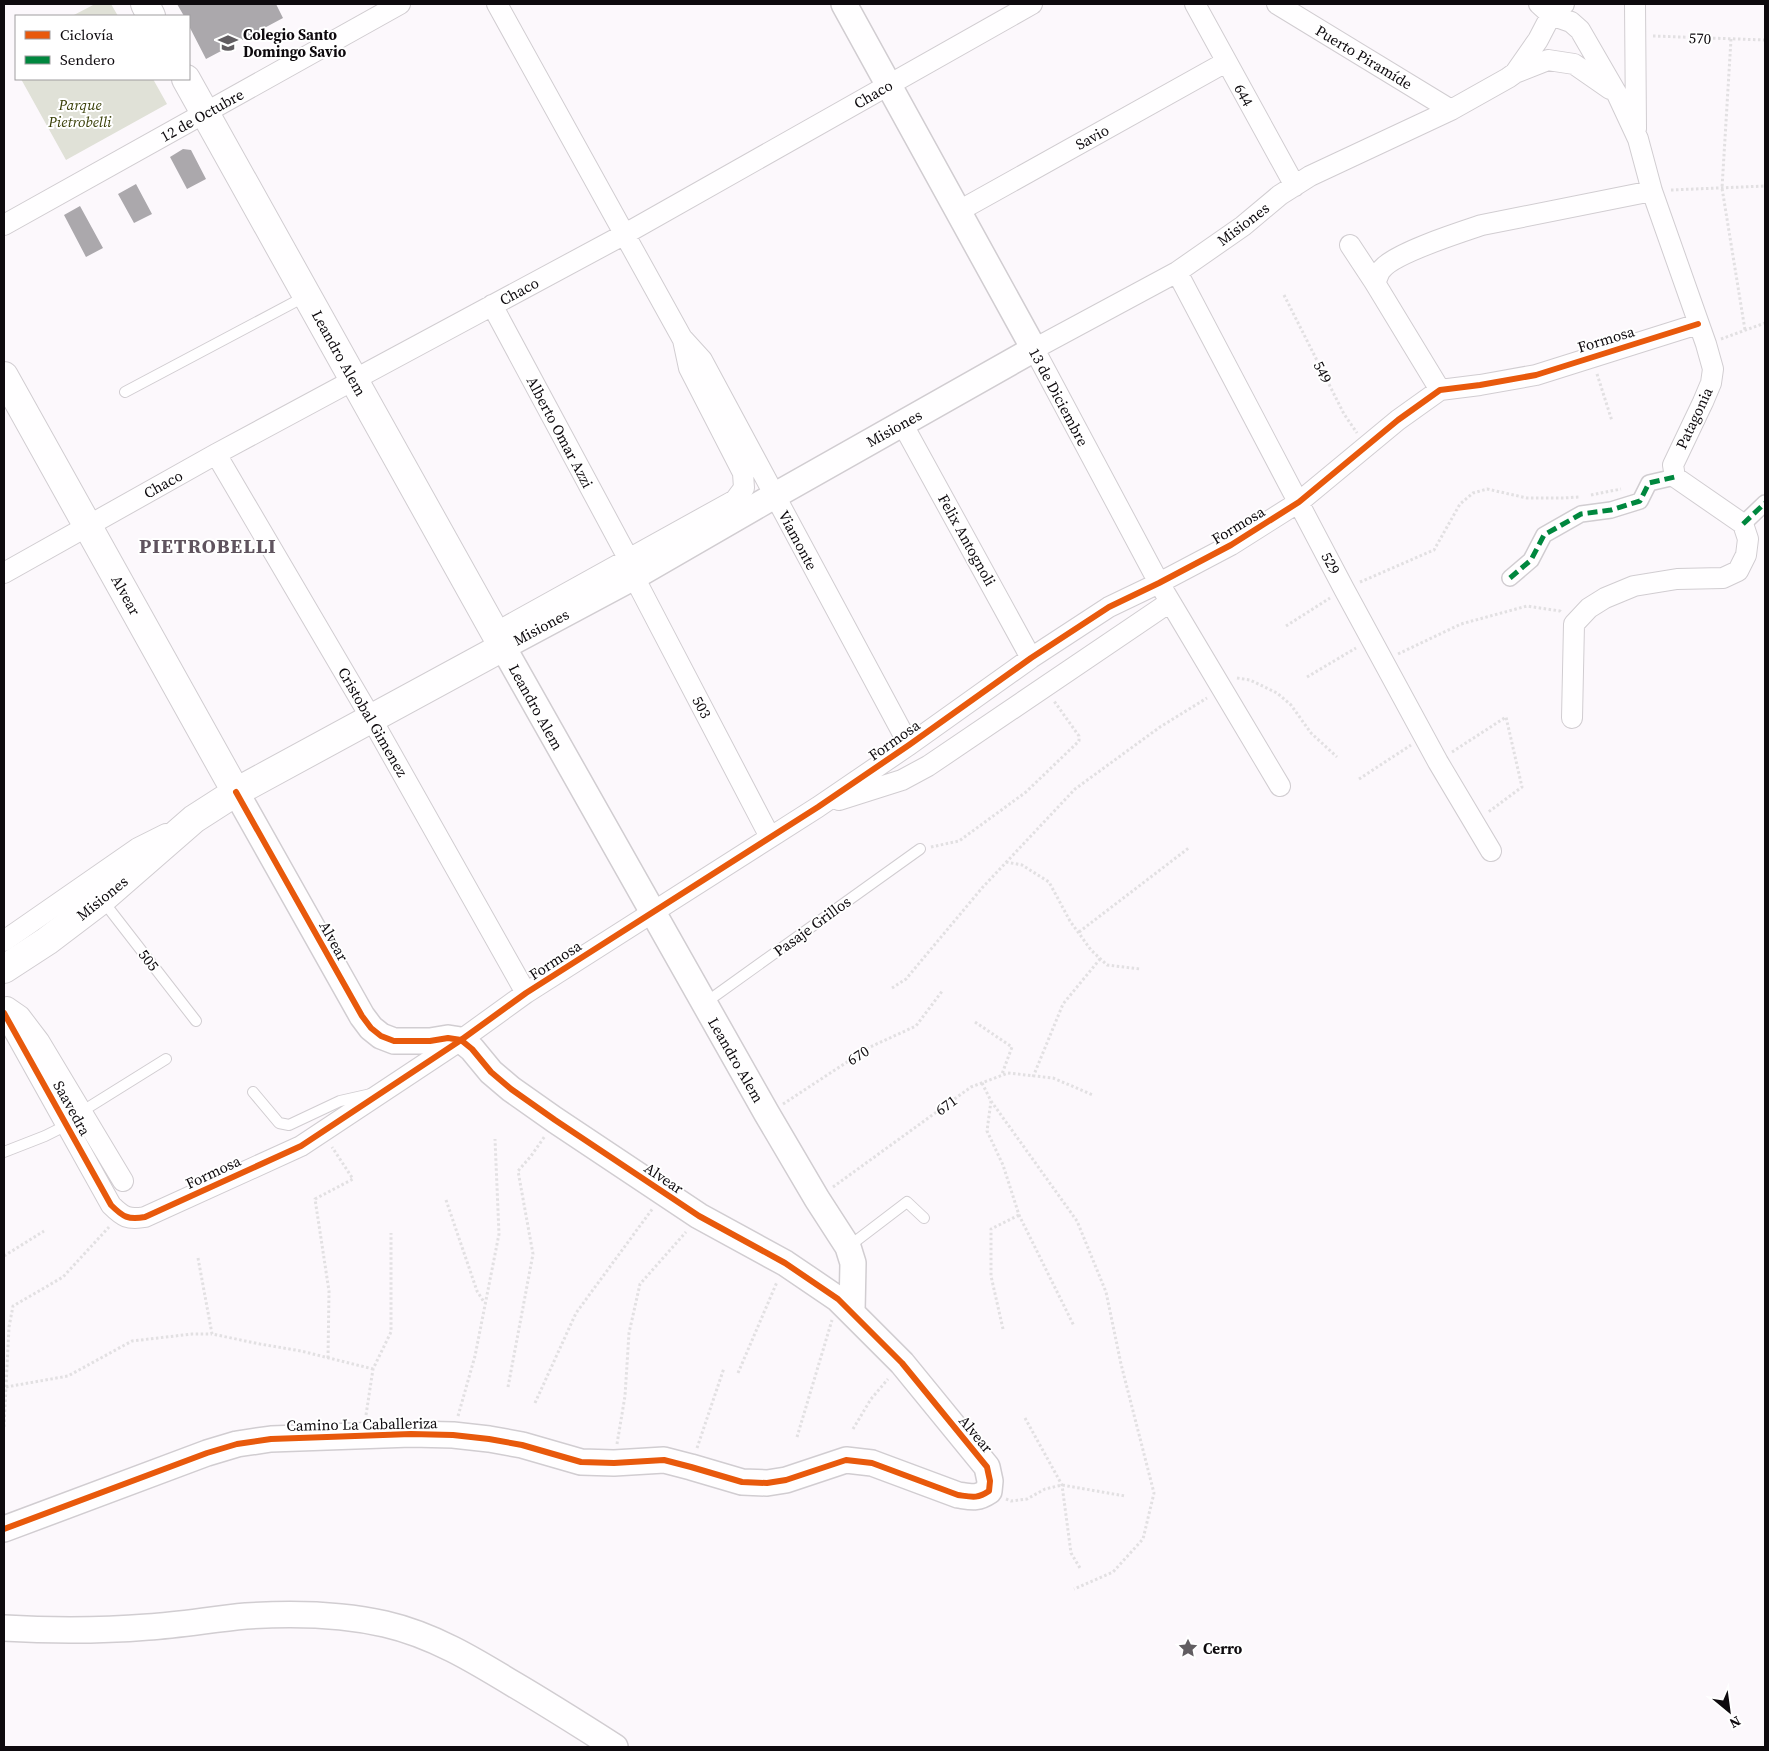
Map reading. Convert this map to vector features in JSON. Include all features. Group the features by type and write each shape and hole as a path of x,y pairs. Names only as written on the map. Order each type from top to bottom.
{"main road":[{"path":"144,4 151,15"},
{"name":"Leandro Alem","path":"187,80 499,640"},
{"name":"Alvear","path":"4,376 236,792"},
{"name":"Misiones","path":"4,969 47,941 102,900 194,819 236,792 371,718 499,640"}],"street":[{"name":"12 de Octubre","path":"4,225 400,4"},
{"name":"Viamonte","path":"496,4 682,338 702,360 909,745"},
{"name":"13 de Diciembre","path":"844,4 1034,349 1159,583 1280,786"},
{"name":"Chaco","path":"4,573 216,454 625,234 1032,4"},
{"name":"644","path":"1195,4 1295,186"},
{"name":"Puerto Piramíde","path":"1277,4 1451,110"},
{"path":"1635,4 1636,136"},
{"name":"Misiones","path":"499,640 631,568 774,496 1034,349 1177,272 1243,226 1280,195 1310,176 1451,110 1515,73 1538,40 1551,8"},
{"name":"Patagonia","path":"1551,8 1580,30 1616,94 1636,136 1652,191 1713,369 1711,383 1700,410 1672,465 1675,477"},
{"path":"1515,73 1548,60 1574,64 1602,82 1616,94"},
{"name":"Savio","path":"957,212 1226,62"},
{"path":"1376,283 1381,270 1392,261 1458,232 1482,225 1652,191"},
{"path":"1350,245 1376,283 1440,390"},
{"name":"529","path":"1177,272 1344,589 1438,762 1491,851"},
{"name":"Alberto Omar Azzi","path":"492,305 631,568"},
{"name":"Formosa","path":"120,1214 132,1219 145,1217 301,1146 461,1040 526,993 818,806 1108,606 1159,583 1231,545 1299,502 1398,420 1440,390 1480,385 1536,374 1698,324"},
{"name":"Viamonte","path":"682,338 689,368 743,473 744,488"},
{"name":"Felix Antognoli","path":"902,423 1031,658"},
{"name":"Cristobal Gimenez","path":"216,454 371,718 526,993"},
{"path":"1510,578 1531,560 1544,535 1581,514 1611,510 1640,501 1649,483 1675,477 1743,524 1748,539 1746,556 1738,571 1723,578 1677,579 1634,586 1605,598 1589,608 1574,624 1572,718"},
{"name":"Misiones","path":"631,568 736,500 744,488"},
{"path":"1743,524 1765,503"},
{"name":"503","path":"631,568 770,837"},
{"path":"818,806 902,780 928,766 1170,602"},
{"name":"Leandro Alem","path":"499,640 767,1114 848,1247 853,1262 845,1305"},
{"name":"Alvear","path":"236,792 362,1016 371,1028 381,1036 394,1040 430,1041 448,1038 461,1040 472,1049 491,1072 511,1089 555,1120 699,1216 785,1263 845,1305 902,1363 987,1467 990,1481 989,1491"},
{"name":"Misiones","path":"4,941 138,848 194,819"},
{"path":"4,1005 20,1016 34,1035 74,1119 123,1181"},
{"name":"Saavedra","path":"4,1013 74,1119 111,1206 120,1214"},
{"name":"Camino La Caballeriza","path":"4,1529 207,1453 237,1444 271,1439 364,1435 411,1434 489,1439 522,1445 581,1462 614,1463 664,1460 691,1466 742,1482 767,1483 786,1480 846,1460 872,1462 958,1495 981,1497 989,1491"},
{"path":"4,1628 48,1631 96,1631 247,1616 304,1615 346,1618 385,1624 419,1634 468,1656 576,1721 615,1747"}],"lane":[{"path":"125,392 307,296"},
{"name":"Pasaje Grillos","path":"704,1004 920,849"},
{"name":"505","path":"102,900 196,1021"},
{"path":"4,1152 45,1136 166,1059"},
{"path":"253,1092 279,1123 289,1124 340,1100 379,1093"},
{"path":"848,1247 907,1202 924,1218"}],"path":[{"path":"1731,38 1722,188 1745,330"},
{"path":"1652,191 1765,186"},
{"path":"1706,344 1765,324"},
{"path":"1592,357 1612,421"},
{"path":"1590,495 1649,483"},
{"path":"1286,626 1344,589 1434,550 1460,504 1473,493 1487,489 1527,498 1582,496"},
{"path":"1384,660 1462,624 1527,606 1560,611 1574,624"},
{"path":"1307,677 1372,639"},
{"path":"892,988 906,979 982,888 1075,789 1218,682 1250,680 1277,693 1291,705 1311,733 1337,757"},
{"path":"920,849 958,841 1026,792 1079,741 1079,736 1044,687"},
{"path":"1438,762 1506,717 1522,787 1474,822"},
{"path":"1359,779 1425,736"},
{"path":"1078,932 1190,847"},
{"path":"1006,862 1022,865 1049,882 1070,921 1091,950 1107,965 1140,969"},
{"path":"1033,1077 1063,1004 1100,959"},
{"path":"975,1022 1012,1047 1001,1075"},
{"path":"982,1083 991,1101 1077,1221 1106,1292 1121,1364 1154,1493 1143,1539 1112,1572 1074,1589"},
{"path":"991,1101 987,1131 1003,1165 1019,1215 1074,1326"},
{"path":"508,1387 532,1254 518,1171 531,1156 555,1120"},
{"path":"322,1132 353,1179 315,1199 329,1291 328,1358"},
{"path":"453,1436 475,1356 500,1234 496,1139"},
{"path":"535,1403 576,1313 665,1193"},
{"path":"446,1200 476,1291 485,1303"},
{"path":"4,1427 9,1327 13,1306 63,1277 120,1214"},
{"path":"1003,1329 992,1276 991,1229 1019,1215"},
{"path":"614,1463 625,1396 629,1333 640,1284 699,1216"},
{"path":"4,1256 44,1231"},
{"path":"364,1435 373,1369 392,1332 391,1233"},
{"path":"198,1258 212,1334"},
{"path":"738,1373 785,1263"},
{"path":"797,1437 823,1355 845,1305"},
{"path":"6,1387 68,1376 132,1341 192,1334 212,1334 301,1350 373,1369"},
{"path":"852,1429 871,1399 902,1363"},
{"path":"691,1466 724,1368"},
{"path":"1025,1418 1062,1485 1071,1553 1080,1568"},
{"path":"989,1491 1011,1502 1027,1499 1045,1489 1062,1485 1125,1496"}],"green space":[{"path":"95,4 111,4 117,15 74,15"},
{"name":"Parque Pietrobelli","path":"22,80 154,80 167,104 66,160"}],"building":[{"name":"Colegio Santo Domingo Savio","path":"177,4 276,4 283,18 206,59 190,28 190,15 183,15"},
{"path":"183,149 191,150 206,179 187,189 170,157"},
{"path":"136,184 152,214 134,223 118,194"},
{"path":"80,206 103,248 86,257 64,215"}],"marked path":[{"path":"1510,578 1531,560 1544,535 1581,514 1611,510 1640,501 1649,483 1675,477"},
{"path":"1743,524 1765,503"}],"cycle path":[{"path":"4,1013 111,1205 126,1217 145,1217 301,1146 461,1040 526,993 818,807 1031,658 1109,607 1231,545 1299,502 1398,420 1440,390 1536,375 1698,324"},
{"path":"4,1529 207,1453 237,1444 271,1439 411,1434 453,1435 522,1445 581,1462 614,1463 664,1460 742,1482 767,1483 786,1480 846,1460 872,1463 958,1495 974,1497 989,1491 990,1481 987,1467 902,1363 838,1299 785,1263 699,1216 555,1120 511,1089 491,1072 472,1049 461,1040 448,1038 430,1041 394,1041 381,1036 371,1028 362,1016 236,792"}],"place":[{"name":"Colegio Santo Domingo Savio","path":"228,43"},
{"name":"Cerro","path":"1188,1648"}],"district":[{"name":"PIETROBELLI","path":"208,546"}]}
